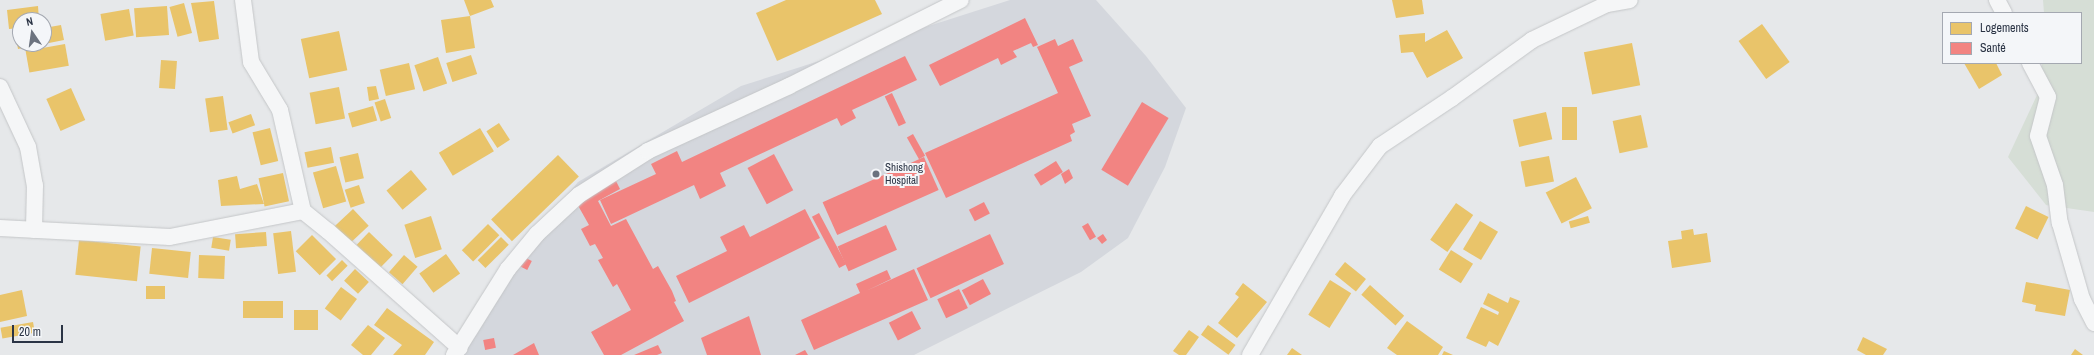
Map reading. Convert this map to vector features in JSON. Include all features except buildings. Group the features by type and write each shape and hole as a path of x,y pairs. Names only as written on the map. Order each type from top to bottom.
{"street":[{"path":"243,0 251,62 280,110 303,211 328,231 457,351 508,269 537,234 579,195 648,151 789,86 961,0"},
{"path":"1250,355 1342,196 1380,146 1452,98 1532,40 1607,4 1630,0"},
{"path":"1997,0 2003,12"},
{"path":"2031,64 2048,97 2038,136 2055,185 2060,223 2082,299 2094,323"},
{"path":"0,87 28,147 35,184 34,230"},
{"path":"0,228 170,237 303,211"}],"shaded area":[{"name":"Shishong Hospital","path":"1010,0 1096,0 1146,56 1186,108 1165,167 1128,238 1081,272 914,355 455,355 501,276 578,182 741,86"},
{"path":"2043,0 2094,0 2094,212 2046,205 2008,157 2038,93 2042,64 2082,64 2082,12 2044,12"}],"place":[{"name":"Shishong Hospital","path":"876,174"}]}
